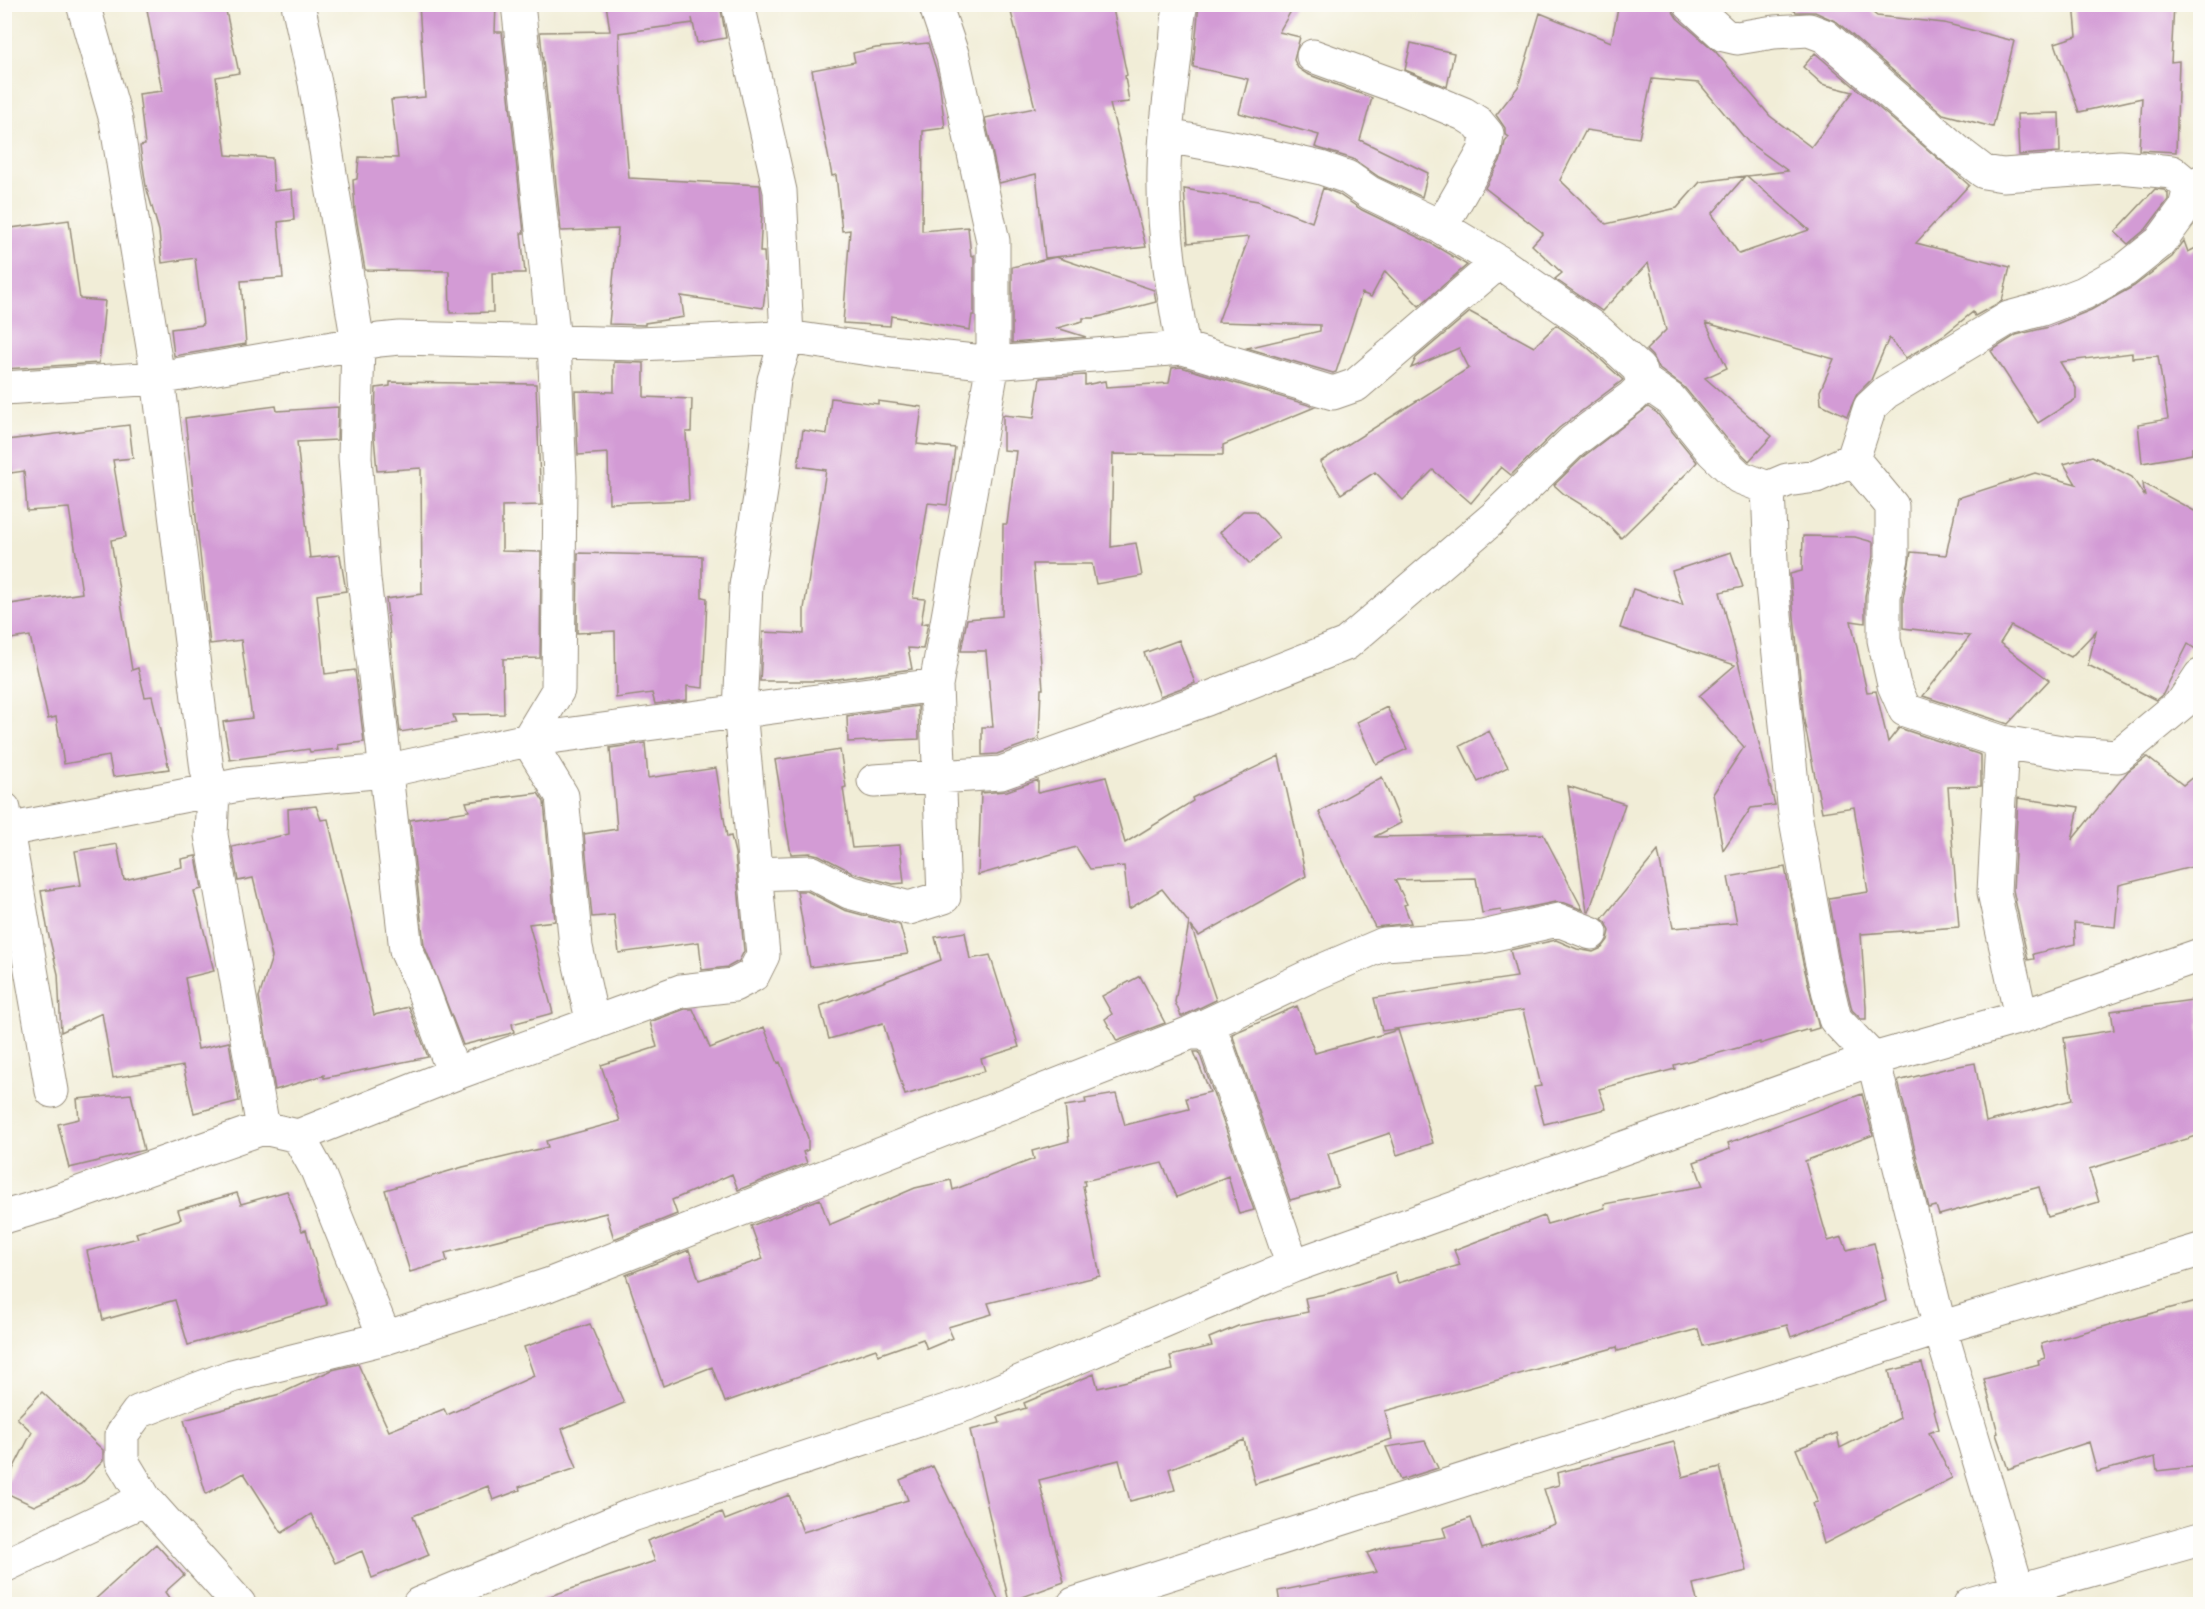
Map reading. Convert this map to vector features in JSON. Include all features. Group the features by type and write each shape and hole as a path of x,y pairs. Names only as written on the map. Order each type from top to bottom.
{"street":[{"path":"83,4 116,120 158,378 207,770 213,791 211,835 263,1128"},
{"path":"298,4 315,83 358,343 355,457 364,579 406,950 454,1074"},
{"path":"518,4 554,342 560,477 558,690 528,740"},
{"path":"4,1217 48,1204 263,1128 298,1136 454,1074 681,992 734,985 753,975 763,955 740,710 746,586 761,491 774,380 787,337 780,191 738,4"},
{"path":"755,874 811,873 849,892 909,908 944,897 936,686 993,363 993,241 953,57 935,4"},
{"path":"1181,4 1178,15 1164,190 1169,264 1183,348"},
{"path":"1642,380 1670,399 1713,452 1739,477 1768,488 1786,480 1816,476 1853,459 1870,407 1886,393 2009,318 2042,309 2084,292 2125,270 2160,242 2185,208 2195,185 2172,172 2120,167 2003,175 1984,172 1825,36 1809,30 1774,32 1737,38 1724,35 1690,4"},
{"path":"1313,56 1404,89 1464,114 1478,123 1487,134 1485,150 1441,227"},
{"path":"874,781 1001,773 1207,699 1346,644 1498,514 1572,442 1640,389 1642,380 1639,369 1599,332 1499,262 1441,227 1370,193 1347,177 1321,168 1167,136"},
{"path":"4,388 158,378 358,343 400,338 639,344 787,337 890,352 993,363 1183,348 1333,393 1356,385 1499,262"},
{"path":"1853,459 1892,506 1892,558 1884,596 1884,640 1894,685 1905,710 2002,742 2068,753 2118,756 2182,702 2200,676"},
{"path":"1768,488 1772,585 1795,814 1819,951 1835,1019 1873,1059 1940,1328 2020,1597"},
{"path":"52,1091 5,824 244,784 385,771 528,740 740,710 936,686"},
{"path":"528,740 562,796 576,947 593,1024"},
{"path":"2002,742 1994,892 2021,1017"},
{"path":"239,1605 145,1498 122,1461 122,1434 138,1412 232,1376 385,1338 548,1285 1190,1033 1314,974 1384,945 1482,937 1558,920 1591,933"},
{"path":"419,1605 632,1515 970,1403 1293,1266 1873,1059 2021,1017 2200,955"},
{"path":"1190,1033 1205,1033 1215,1041 1293,1266"},
{"path":"298,1136 317,1170 385,1338"},
{"path":"1074,1605 1940,1328 2200,1250"},
{"path":"4,1566 145,1498"},
{"path":"1970,1605 2020,1597 2200,1539"}],"building":[{"path":"146,4 196,4 196,8 225,6 239,73 216,77 226,155 272,158 274,191 292,189 294,220 278,222 283,278 241,281 246,344 174,356 171,329 203,325 195,258 162,263 159,231 146,186 140,146 145,145 139,94 162,91"},
{"path":"419,4 496,4 495,32 502,32 524,233 521,233 525,273 492,273 493,312 450,313 449,271 365,270 355,211 353,180 357,179 359,157 398,158 391,100 425,97"},
{"path":"606,4 720,4 726,38 697,43 693,23 619,33 629,178 760,185 762,211 760,252 764,252 766,285 763,308 681,296 684,317 645,323 645,325 609,324 618,229 561,231 540,32 610,31"},
{"path":"1009,4 1112,4 1127,75 1125,76 1129,102 1110,104 1146,247 1045,258 1036,174 999,183 985,118 1035,108"},
{"path":"1199,4 1295,4 1279,32 1300,37 1294,60 1298,68 1307,74 1372,98 1360,140 1428,173 1422,197 1379,177 1353,159 1315,147 1319,135 1239,113 1248,79 1193,67"},
{"path":"1619,4 1672,4 1672,10 1677,18 1715,51 1770,116 1811,147 1853,92 1822,84 1803,67 1815,53 1969,185 1916,243 2010,267 2002,301 1975,316 1973,312 1944,335 1906,358 1889,338 1871,380 1857,394 1847,416 1821,404 1820,391 1834,359 1706,323 1727,368 1705,378 1772,436 1749,461 1727,439 1684,387 1658,368 1646,350 1666,330 1648,263 1602,311 1555,279 1562,273 1532,245 1543,233 1485,188 1501,159 1505,142 1509,137 1505,134 1505,128 1496,115 1518,87 1540,13 1611,42","holes":["1652,79 1699,83 1748,142 1788,171 1747,176 1809,230 1739,254 1712,214 1745,176 1700,182 1677,208 1606,224 1560,180 1586,130 1639,138"]},
{"path":"1784,4 1862,4 1877,16 1944,23 2014,41 1993,127 1943,114 1837,22 1815,12 1796,12"},
{"path":"2074,4 2174,4 2171,62 2179,61 2176,152 2139,150 2142,98 2079,112 2055,43 2077,36"},
{"path":"928,43 939,79 945,128 923,131 922,231 968,227 971,256 974,255 974,315 972,315 970,330 891,316 890,326 843,323 850,230 842,231 836,175 832,176 812,70 855,62 853,53 876,48"},
{"path":"1411,43 1454,53 1447,87 1405,70"},
{"path":"2059,113 2060,152 2019,155 2017,114"},
{"path":"1323,188 1432,244 1467,265 1419,306 1385,271 1371,297 1362,293 1336,372 1333,373 1247,348 1320,331 1320,325 1218,322 1249,237 1188,243 1184,189 1258,201 1312,222"},
{"path":"2155,189 2168,193 2168,200 2146,229 2128,244 2115,232"},
{"path":"69,220 80,299 105,301 99,363 4,369 4,229"},
{"path":"2184,241 2188,252 2200,246 2200,447 2192,448 2192,454 2142,463 2138,424 2168,419 2158,356 2132,358 2132,353 2060,362 2076,388 2076,399 2038,423 1991,351 2016,335 2049,327 2091,310 2134,286 2172,257"},
{"path":"1056,257 1154,290 1156,302 1094,318 1083,318 1083,321 1057,328 1086,337 1012,343 1012,267"},
{"path":"1470,312 1534,347 1556,325 1587,347 1623,380 1559,428 1511,475 1501,467 1471,503 1433,470 1403,500 1375,472 1341,494 1320,462 1469,368 1459,348 1411,368 1416,358"},
{"path":"614,362 644,363 644,397 692,399 691,432 686,432 689,500 609,503 608,453 578,455 575,391 614,392"},
{"path":"1181,367 1315,407 1223,445 1223,455 1113,454 1111,547 1136,543 1142,576 1096,584 1092,564 1033,564 1043,689 1041,689 1039,739 997,754 982,755 982,727 993,727 986,651 961,651 967,619 1002,616 1003,524 1007,524 1016,451 1003,450 1003,415 1034,418 1040,378 1085,375 1085,385 1105,381 1106,387 1169,383 1172,368"},
{"path":"390,382 536,384 541,505 502,506 502,551 541,552 540,658 503,659 504,714 453,715 456,723 400,732 386,599 422,594 421,468 377,471 374,437 376,388 390,386"},
{"path":"831,398 922,407 917,444 955,448 947,505 928,503 913,598 925,599 921,624 928,623 923,649 908,648 912,669 823,681 760,681 763,632 804,634 804,609 826,470 798,466 803,430 827,434"},
{"path":"276,406 277,411 338,407 337,440 297,442 310,558 340,555 346,591 317,595 325,674 355,670 364,742 338,745 339,749 310,752 309,749 230,760 223,722 252,718 241,640 210,644 185,418"},
{"path":"1648,407 1657,413 1697,462 1621,538 1600,516 1564,494 1554,485 1584,456"},
{"path":"129,425 133,458 113,460 126,537 111,540 132,670 138,668 145,697 152,696 169,769 113,777 109,756 64,764 56,717 48,719 30,636 4,640 4,605 82,593 69,508 27,511 24,471 11,473 7,440"},
{"path":"2092,456 2132,477 2145,497 2143,483 2200,514 2200,652 2188,644 2163,694 2156,700 2088,665 2096,631 2071,657 2011,626 2000,643 2049,680 2008,724 1923,696 1970,636 1903,628 1903,598 1911,552 1946,555 1958,498 2035,473 2076,484 2064,464"},
{"path":"1243,511 1255,511 1279,537 1250,564 1220,532"},
{"path":"1803,536 1855,537 1873,542 1873,556 1865,596 1865,623 1851,621 1867,692 1876,691 1888,742 1899,728 1981,755 1981,786 1948,787 1959,927 1861,934 1866,1019 1861,1019 1852,1010 1839,956 1829,898 1868,892 1854,807 1822,812 1804,721 1790,574 1802,571"},
{"path":"1731,552 1743,587 1720,592 1775,805 1751,808 1723,850 1713,794 1744,747 1699,696 1735,665 1620,628 1633,589 1683,605 1672,571"},
{"path":"578,553 702,556 702,597 707,598 703,688 687,686 687,700 655,704 652,693 616,698 615,631 577,633"},
{"path":"1179,640 1195,683 1160,696 1144,653"},
{"path":"918,706 919,739 848,742 847,716"},
{"path":"1387,707 1407,749 1376,764 1357,722"},
{"path":"1489,731 1508,767 1478,782 1460,746"},
{"path":"645,743 648,778 716,768 727,837 731,836 735,853 744,951 739,961 728,967 702,970 699,942 619,953 614,915 592,917 584,834 617,829 610,748"},
{"path":"840,750 852,848 900,845 904,883 893,884 856,874 819,855 791,854 775,760"},
{"path":"1279,756 1306,876 1199,936 1191,926 1216,1000 1183,1016 1175,1002 1189,923 1162,889 1129,909 1124,866 1090,869 1076,847 978,875 981,793 1007,791 1038,780 1038,793 1106,777 1125,843 1193,801 1192,798"},
{"path":"2147,757 2183,785 2200,771 2200,865 2119,885 2115,927 2074,923 2075,944 2033,954 2034,959 2028,960 2013,890 2018,798 2079,807 2072,840 2128,771"},
{"path":"1382,777 1401,823 1374,837 1543,834 1583,910 1555,902 1502,913 1501,910 1482,913 1476,878 1395,880 1407,904 1404,905 1411,923 1375,927 1319,812"},
{"path":"1568,786 1625,804 1589,912 1587,911"},
{"path":"538,793 544,802 555,921 529,924 553,1013 512,1024 514,1032 463,1045 424,945 410,820 469,811 466,802"},
{"path":"316,806 321,820 328,819 374,1015 409,1007 428,1057 324,1078 324,1075 275,1090 259,997 272,957 253,878 238,881 232,847 289,834 288,809"},
{"path":"117,844 124,880 182,867 181,859 196,856 202,889 194,891 214,971 185,978 198,1049 229,1042 239,1101 194,1113 183,1066 113,1078 102,1013 61,1032 58,974 41,891 81,885 75,851"},
{"path":"1658,851 1673,928 1737,923 1728,877 1785,867 1803,963 1819,1028 1674,1065 1675,1069 1599,1089 1606,1109 1544,1124 1534,1087 1541,1086 1523,1010 1382,1031 1374,998 1517,977 1510,950 1556,940 1577,949 1593,952 1602,948 1608,940 1610,931 1602,919"},
{"path":"797,891 807,891 844,910 900,925 908,954 810,967"},
{"path":"965,932 970,959 990,955 1019,1047 981,1059 985,1071 905,1095 883,1023 829,1039 820,1006 941,960 935,937"},
{"path":"1140,976 1165,1023 1117,1041 1105,1019 1112,1014 1102,996"},
{"path":"2200,999 2200,1135 2089,1169 2099,1202 2048,1217 2039,1187 1939,1215 1936,1206 1929,1208 1898,1081 1975,1063 1986,1122 2072,1100 2064,1038 2114,1030 2111,1011"},
{"path":"1297,1006 1315,1053 1398,1030 1433,1143 1397,1155 1390,1133 1328,1154 1338,1187 1290,1200 1232,1034"},
{"path":"685,1009 693,1009 710,1048 764,1027 778,1063 780,1062 808,1138 808,1150 803,1152 807,1163 738,1190 732,1174 672,1200 677,1214 614,1239 606,1213 445,1253 447,1261 410,1272 385,1190 463,1167 548,1147 546,1141 620,1121 601,1065 657,1047 650,1022"},
{"path":"1194,1052 1199,1052 1254,1210 1239,1214 1228,1176 1177,1197 1162,1163 1084,1181 1083,1186 1100,1276 988,1303 992,1314 948,1327 953,1338 927,1349 923,1339 878,1355 876,1349 725,1402 712,1367 663,1386 626,1275 689,1250 699,1280 763,1259 751,1226 820,1199 829,1225 915,1188 951,1180 953,1190 1034,1159 1032,1151 1069,1141 1065,1106 1086,1103 1085,1099 1116,1094 1125,1125 1189,1109 1186,1098 1210,1092"},
{"path":"131,1094 144,1150 69,1168 58,1124 79,1119 77,1099"},
{"path":"1862,1094 1873,1135 1805,1161 1828,1241 1842,1237 1847,1250 1874,1243 1886,1301 1791,1337 1787,1325 1703,1346 1698,1329 1618,1351 1617,1347 1385,1411 1392,1439 1255,1484 1244,1440 1169,1469 1175,1490 1130,1501 1119,1460 1039,1480 1064,1582 1009,1602 970,1430 1000,1423 998,1417 1026,1408 1024,1403 1094,1374 1098,1388 1173,1370 1170,1356 1212,1346 1209,1338 1238,1326 1308,1312 1305,1298 1330,1293 1395,1272 1398,1283 1460,1265 1454,1250 1544,1216 1547,1224 1605,1208 1604,1204 1703,1186 1694,1162 1730,1149 1728,1143"},
{"path":"287,1191 302,1231 306,1230 327,1305 188,1345 175,1300 103,1320 87,1251 138,1238 136,1233 181,1219 178,1210 237,1193 241,1204"},
{"path":"2200,1300 2200,1466 2157,1471 2155,1457 2097,1472 2089,1442 2008,1469 1996,1434 1998,1433 1984,1379 2039,1364 2038,1360 2045,1358 2041,1344"},
{"path":"590,1324 624,1403 562,1429 577,1468 519,1487 520,1490 493,1500 488,1486 413,1516 429,1555 372,1578 362,1551 335,1563 311,1514 282,1533 244,1473 206,1494 184,1420 280,1394 332,1370 358,1364 389,1431 444,1409 447,1415 534,1376 524,1347"},
{"path":"1922,1363 1939,1429 1929,1433 1952,1478 1824,1544 1813,1503 1818,1502 1796,1449 1837,1433 1840,1448 1900,1418 1889,1371"},
{"path":"42,1392 103,1450 103,1461 81,1484 34,1506 4,1492 4,1487 32,1432 17,1418"},
{"path":"1425,1441 1438,1468 1400,1480 1386,1447"},
{"path":"1674,1442 1683,1477 1720,1467 1747,1571 1693,1584 1698,1605 1280,1605 1278,1591 1377,1572 1367,1553 1392,1545 1446,1537 1443,1528 1471,1518 1482,1549 1555,1524 1544,1489 1559,1485 1557,1473"},
{"path":"933,1466 1001,1605 542,1605 541,1599 655,1561 647,1541 722,1512 725,1520 789,1495 803,1532 908,1500 900,1480"},
{"path":"156,1544 184,1575 165,1592 174,1605 89,1605"}]}
